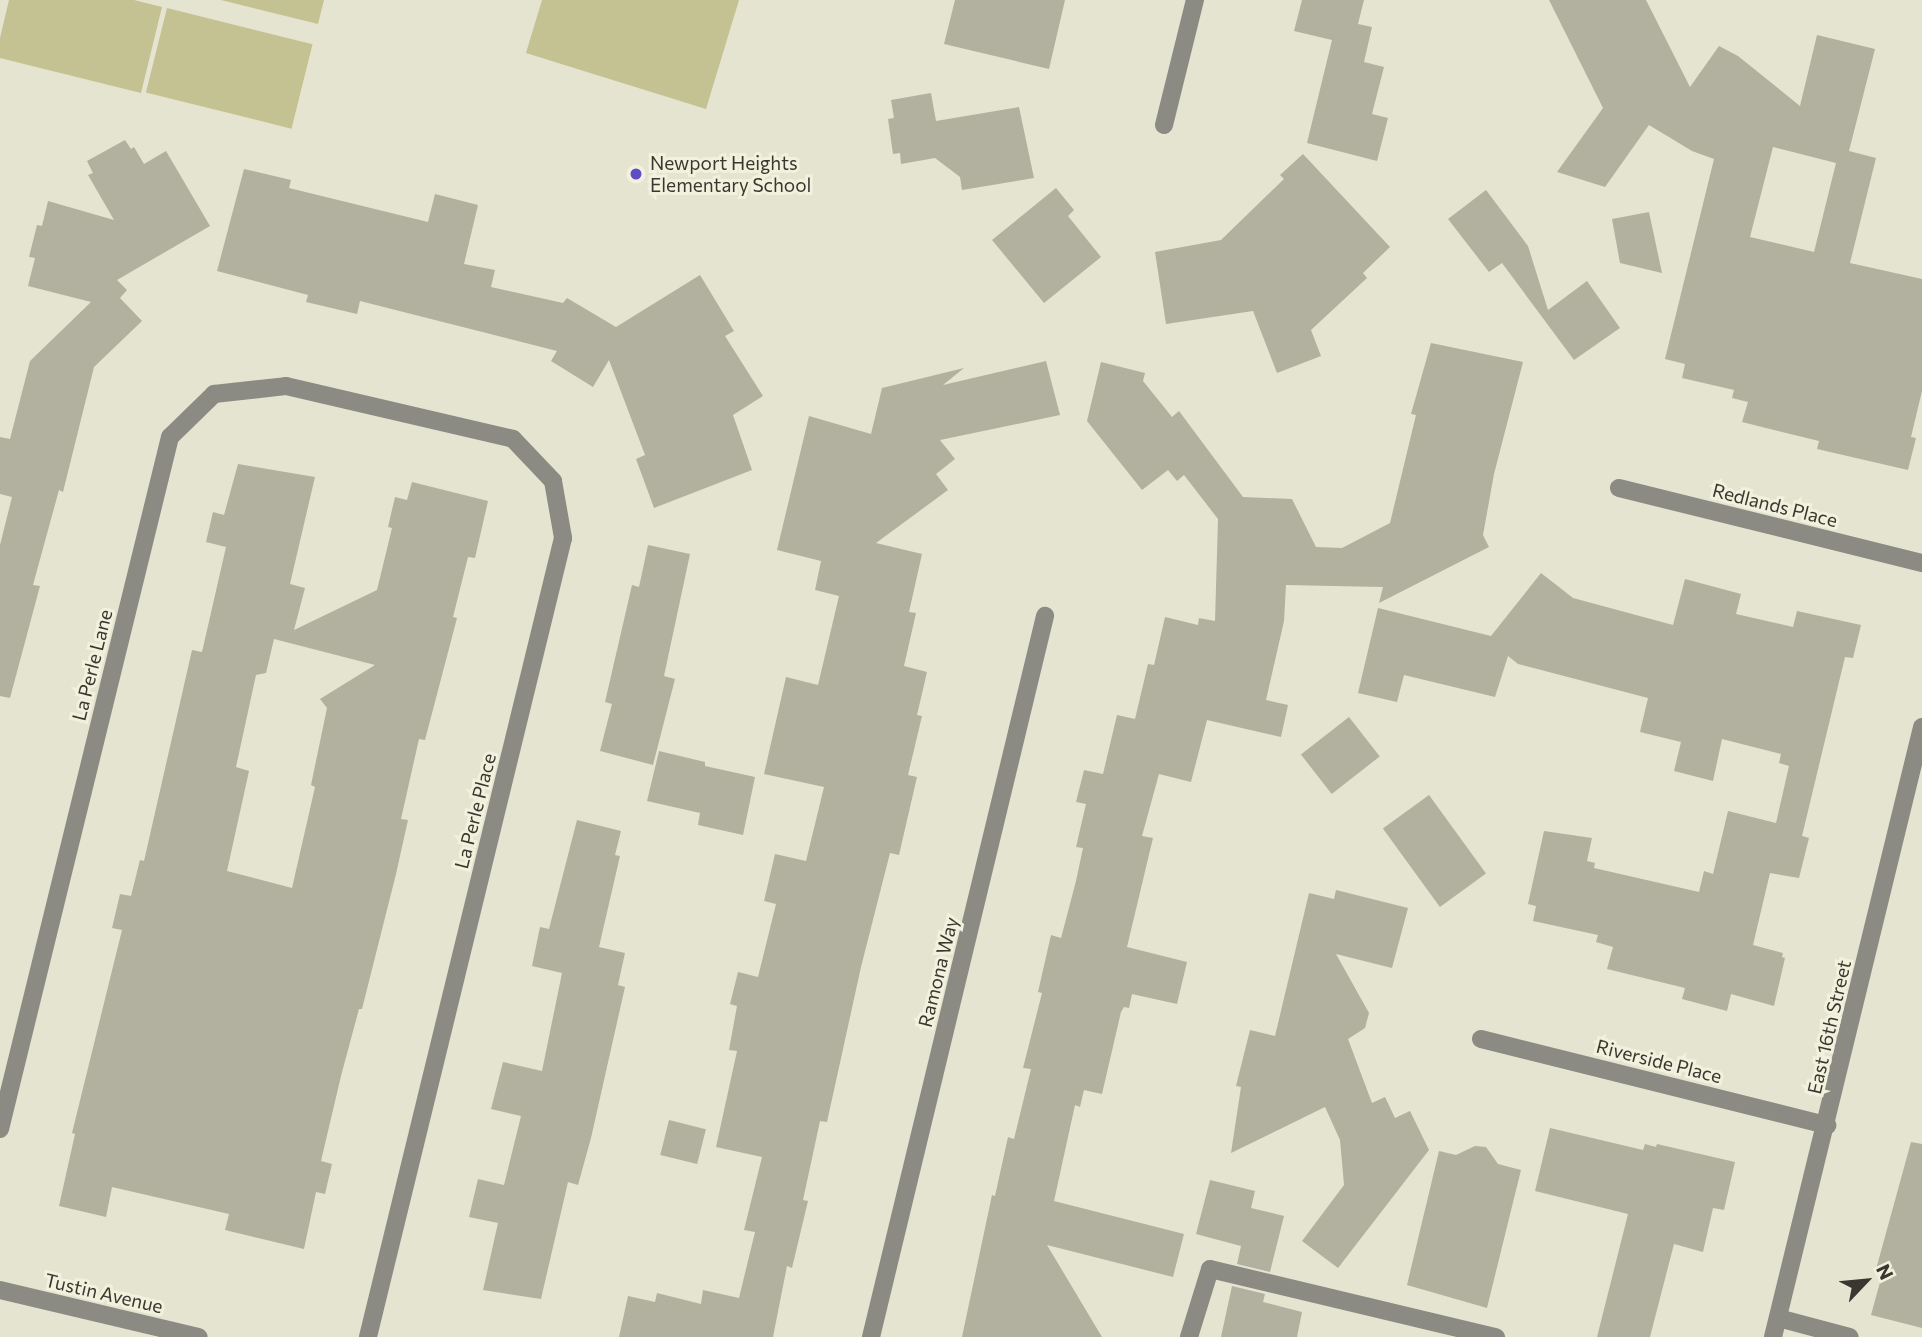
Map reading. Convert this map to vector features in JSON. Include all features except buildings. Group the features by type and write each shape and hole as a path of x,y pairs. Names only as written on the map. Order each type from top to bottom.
{"street":[{"path":"1164,125 1195,0"},
{"name":"La Perle Lane","path":"0,1129 170,437 214,394 285,386 381,410"},
{"name":"La Perle Place","path":"368,1337 563,538 553,481 513,439 381,410"},
{"name":"Redlands Place","path":"1619,488 1922,563"},
{"name":"Ramona Way","path":"872,1337 1045,616"},
{"name":"East 16th Street","path":"1773,1337 1827,1125 1922,727"},
{"name":"Riverside Place","path":"1482,1039 1827,1125"},
{"path":"1189,1337 1210,1269 1496,1337"},
{"name":"Tustin Avenue","path":"0,1290 199,1337"},
{"path":"1778,1318 1850,1337"}],"shaded area":[{"path":"9,0 134,0 162,7 141,93 0,58 0,38"},
{"path":"221,0 324,0 318,24"},
{"path":"542,0 739,0 706,109 526,53"},
{"path":"167,8 313,44 291,129 146,92"}],"place":[{"name":"Newport Heights Elementary School","path":"636,174"}]}
